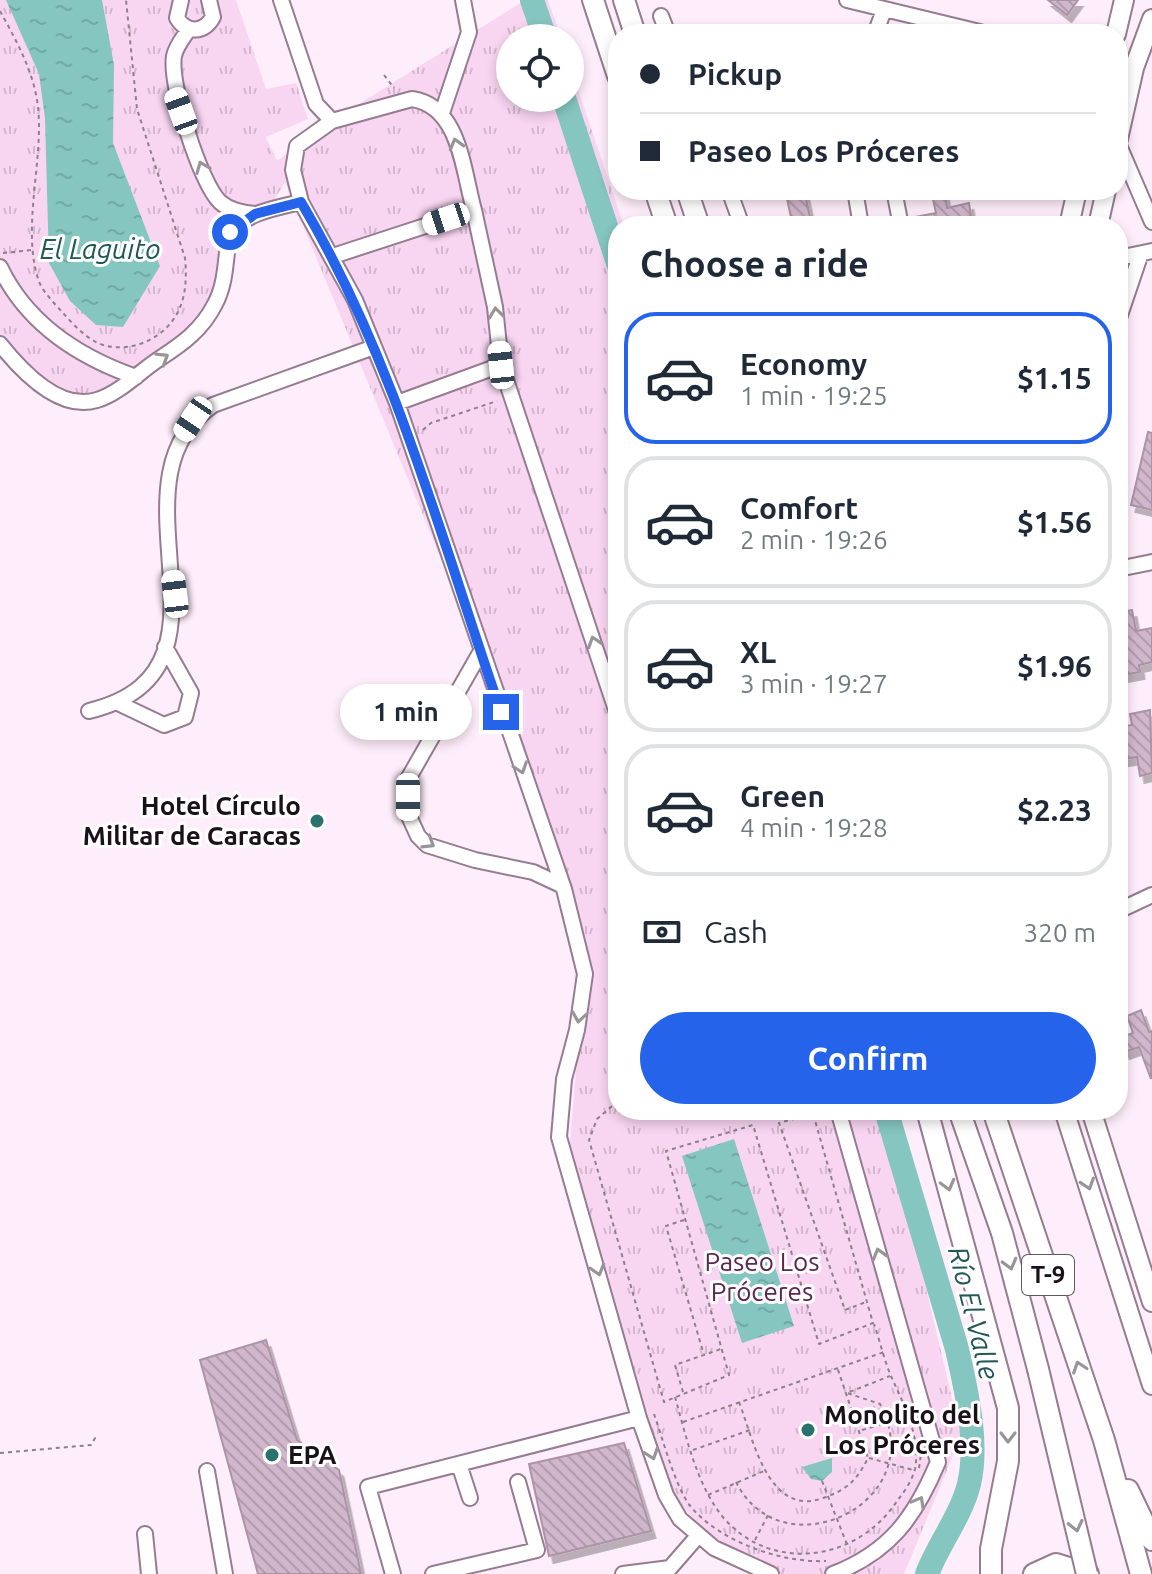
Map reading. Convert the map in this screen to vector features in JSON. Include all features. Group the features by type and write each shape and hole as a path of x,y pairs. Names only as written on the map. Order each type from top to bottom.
{"highway":[{"path":"593,0 608,46"},
{"path":"624,0 632,24"},
{"path":"930,1120 1008,1408 1008,1461 991,1549 991,1574"},
{"name":"T-9","path":"962,1120 1002,1233 1087,1574"},
{"name":"T-9","path":"996,1120 1104,1440 1141,1574"},
{"name":"T-9","path":"1104,1440 1152,1540"},
{"path":"1034,1574 1056,1564 1087,1574"}],"main road":[{"path":"1118,24 1124,0"},
{"path":"1128,62 1152,19"},
{"path":"1067,1120 1152,1385"},
{"path":"1094,1120 1152,1302"}],"street":[{"path":"181,0 177,18 189,29 201,29 210,22 213,11 209,0"},
{"path":"281,0 316,104 332,121"},
{"path":"442,113 469,32 463,0"},
{"path":"847,0 945,24"},
{"path":"879,24 884,10"},
{"path":"661,16 664,24"},
{"path":"189,29 174,57 174,91 191,140 212,194 223,205 255,214"},
{"path":"608,686 501,365 495,307 474,210 449,121 431,105 412,99 332,121 297,146 293,170 301,202 333,256 397,403 480,653 563,886 585,974 577,1030 564,1079 559,1137 639,1418 666,1495 680,1519 697,1537 771,1574"},
{"path":"1128,165 1152,222"},
{"path":"0,344 35,381 74,401 96,401 179,348 204,323 217,301 230,232 255,214 301,202"},
{"path":"333,256 474,210"},
{"path":"1128,297 1146,254"},
{"path":"0,267 23,304 71,349 136,377"},
{"path":"89,711 120,704 151,676 164,658 175,594 166,526 169,470 177,442 193,419 213,405 374,347"},
{"path":"397,403 501,365"},
{"path":"1128,567 1152,562"},
{"path":"120,704 164,725 185,717 191,693 165,647"},
{"path":"480,653 408,779 408,814 418,836 427,845 475,860 533,872 563,886"},
{"path":"1128,906 1152,895"},
{"path":"833,1574 870,1567 920,1505 938,1462 841,1120"},
{"path":"393,1574 368,1487 639,1418"},
{"path":"459,1464 470,1498"},
{"path":"207,1471 225,1574"},
{"path":"433,1574 537,1550 518,1482"},
{"path":"145,1534 149,1574"},
{"path":"623,1574 670,1568 697,1537"}],"path":[{"path":"0,11 28,63 38,107 33,250 40,284 75,327 95,342 115,348 133,347 156,336 175,318 187,279 185,258 137,109 126,0"},
{"path":"0,253 33,250"},
{"path":"608,1110 597,1119 589,1140 664,1402 729,1375 666,1151 753,1125 819,1344 873,1323"},
{"path":"788,1120 779,1123 845,1310 867,1302"},
{"path":"675,1397 708,1495 723,1518 755,1542 788,1555 827,1554 848,1547 891,1511 914,1471 913,1432 873,1323 814,1120"},
{"path":"685,1219 666,1226 704,1355"},
{"path":"683,1394 675,1365 722,1349"},
{"path":"682,1422 884,1352"},
{"path":"739,1402 765,1471 775,1488 791,1499 813,1502 856,1481 868,1458 837,1367"},
{"path":"847,1393 891,1376"},
{"path":"736,1482 752,1505 790,1525 823,1524 857,1509 884,1481 893,1437 889,1420 880,1404 847,1393"},
{"path":"906,1500 918,1475 922,1446 912,1409"},
{"path":"861,1431 908,1416"},
{"path":"691,1451 750,1430"},
{"path":"0,1453 91,1445 95,1438 93,1434"},
{"path":"868,1458 914,1471"},
{"path":"708,1495 765,1471"},
{"path":"822,1481 848,1547"},
{"path":"755,1542 768,1515"}],"green space":[{"name":"Paseo Los Próceres","path":"0,0 236,0 266,89 296,83 308,119 266,137 277,161 332,121 525,0 548,0 556,24 496,24 496,112 584,112 584,107 608,179 608,200 615,200 621,216 608,216 608,1120 878,1120 911,1225 961,1436 904,1574 754,1574 727,1560 651,1467 568,1167 583,986 563,886 480,653 285,182 271,205 235,226 217,301 179,348 136,377 74,401 35,381 0,343"}],"water":[{"name":"El Laguito","path":"6,0 102,0 114,65 113,143 160,266 123,327 96,325 70,301 49,263 45,118 39,74"},
{"path":"734,1139 794,1326 742,1343 682,1156"},
{"path":"832,1458 832,1472 822,1481 811,1479 802,1467"}],"building":[{"path":"1048,0 1078,0 1067,15"},
{"path":"787,200 806,200 810,216 791,216"},
{"path":"933,200 946,200 947,208 969,203 971,216 920,216 936,213"},
{"path":"1148,432 1152,433 1152,510 1131,505"},
{"path":"1132,610 1136,631 1152,628 1152,662 1139,665 1140,672 1128,674 1128,611"},
{"path":"1150,710 1152,773 1140,776 1137,757 1128,758 1128,726 1132,725 1130,714"},
{"path":"1141,1010 1149,1032 1152,1031 1151,1079 1139,1047 1128,1051 1128,1035 1133,1033 1128,1016"},
{"name":"EPA","path":"266,1340 297,1440 339,1470 361,1574 258,1574 200,1360"},
{"path":"624,1443 651,1531 549,1556 529,1464"}],"waterway":[{"name":"Río El Valle","path":"532,0 540,24"},
{"name":"Río El Valle","path":"569,112 608,232"},
{"name":"Río El Valle","path":"889,1120 957,1349 972,1434 969,1484 927,1574"}],"place":[{"name":"Hotel Círculo Militar de Caracas","path":"317,821"},
{"name":"Monolito del Los Próceres","path":"808,1430"},
{"name":"EPA","path":"272,1455"}],"route":[{"path":"230,232 255,214 301,202 330,251 355,300 397,403 501,712"}]}
